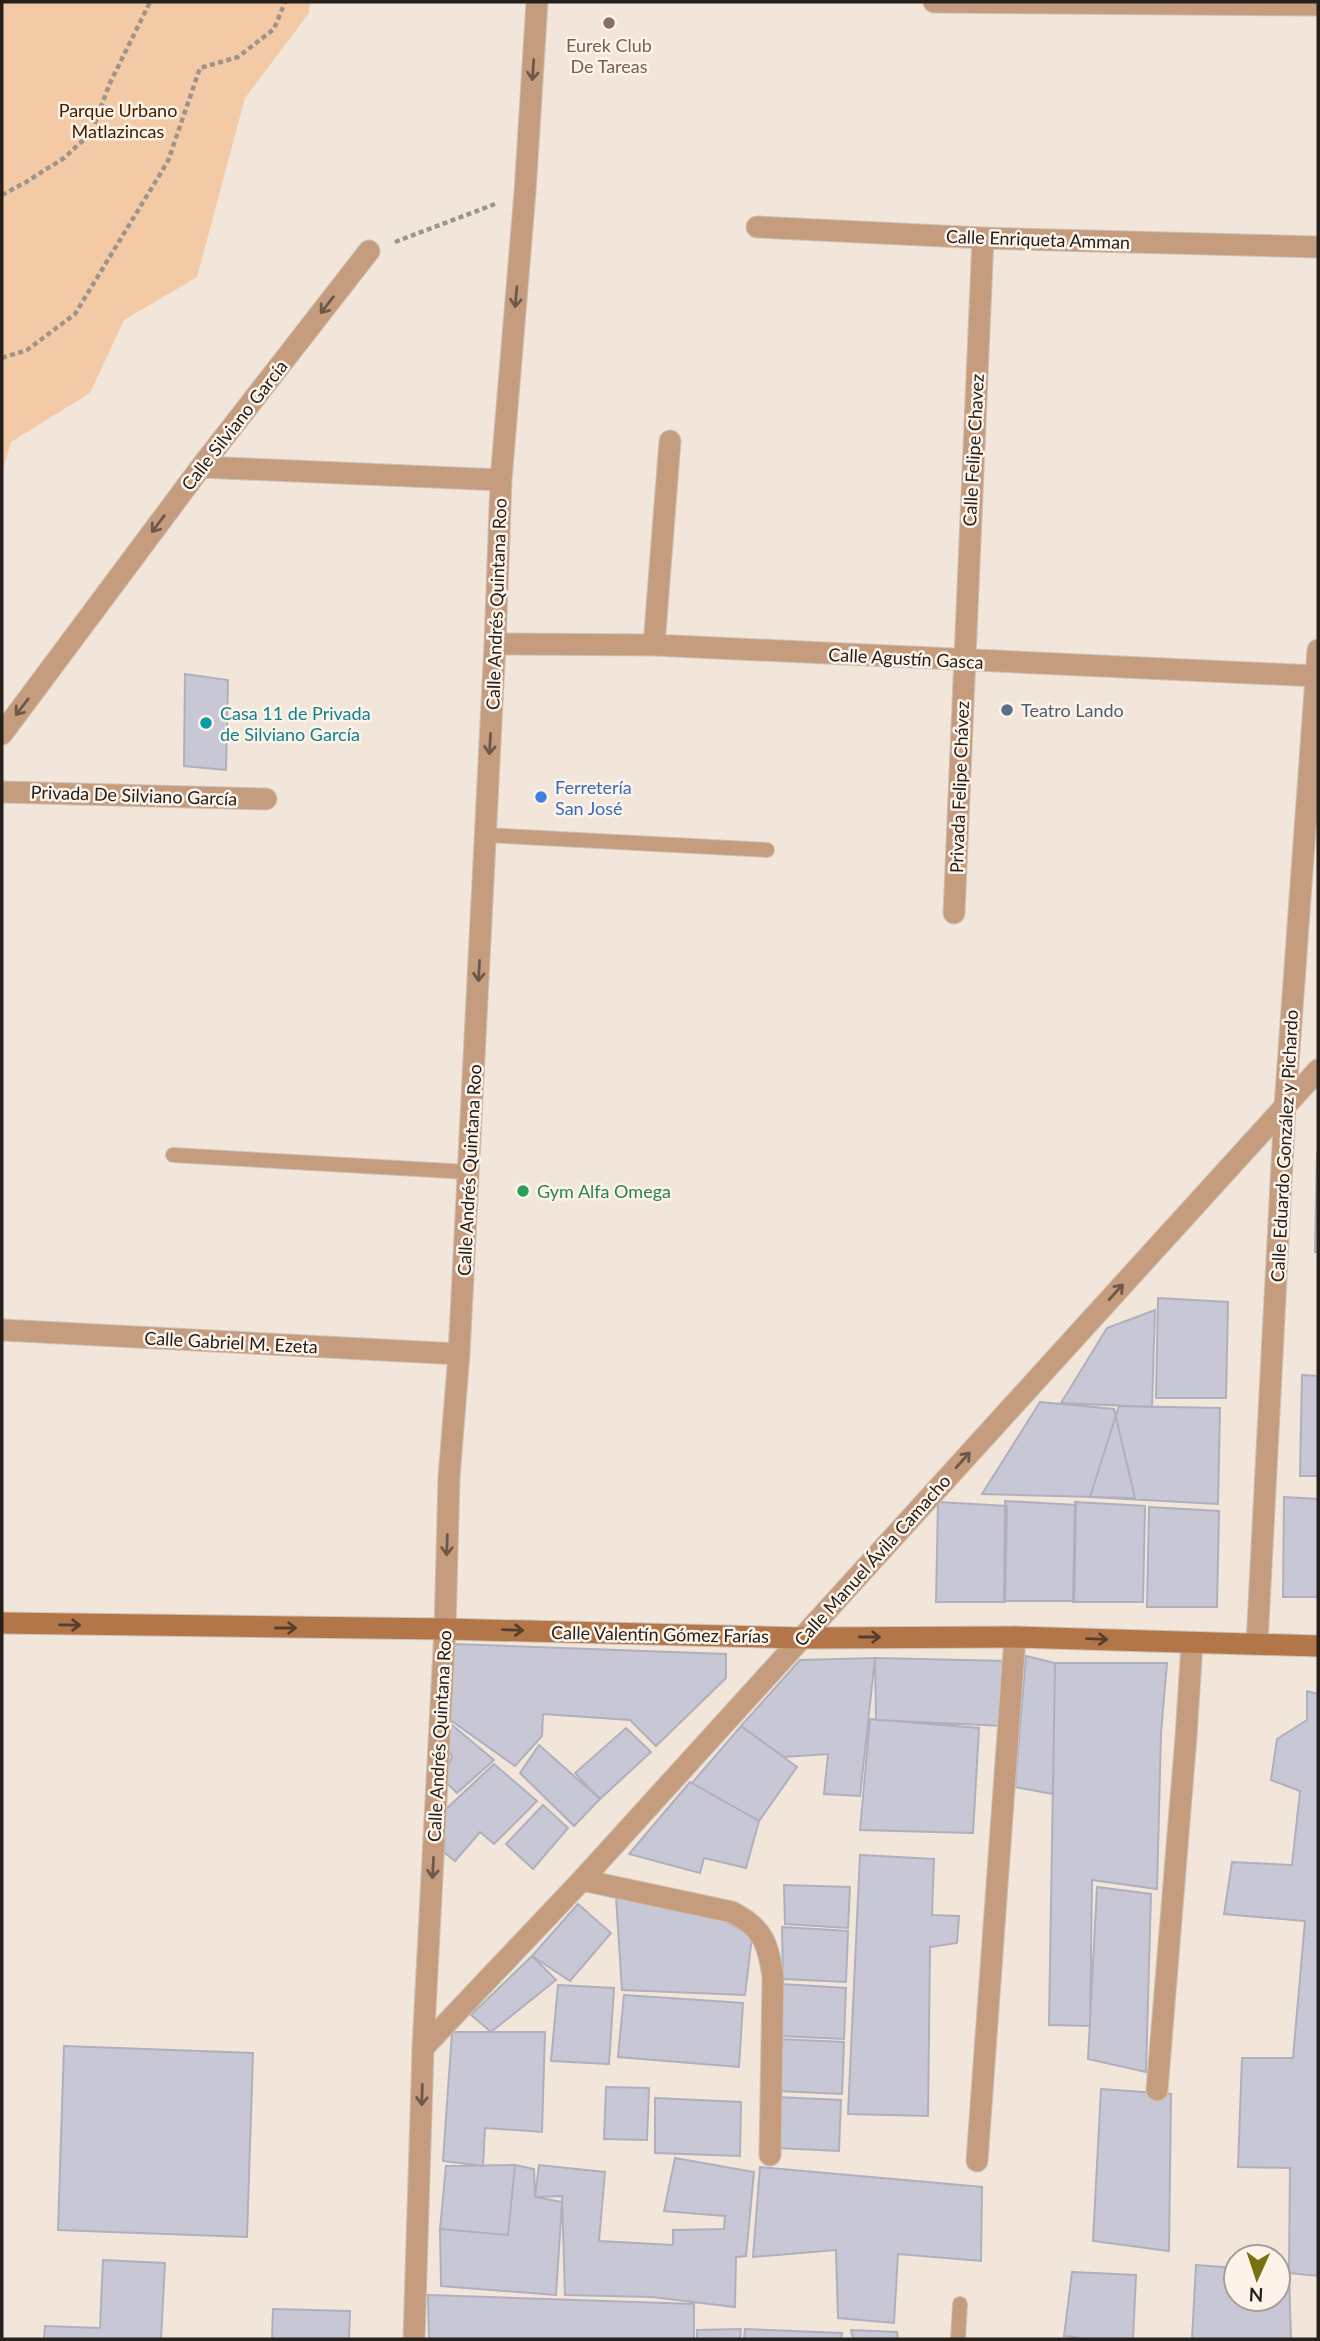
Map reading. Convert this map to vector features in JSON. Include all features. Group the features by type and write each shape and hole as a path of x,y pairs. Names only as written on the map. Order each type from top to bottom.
{"main road":[{"name":"Calle Valentín Gómez Farías","path":"2,1623 445,1629 802,1638 1016,1637 1318,1646"}],"street":[{"name":"Calle Andrés Quintana Roo","path":"414,2339 423,2048 445,1629 449,1477 460,1354 501,480 525,192 537,2"},
{"path":"934,2 1318,5"},
{"name":"Calle Enriqueta Amman","path":"757,227 983,238 1318,247"},
{"name":"Calle Felipe Chavez","path":"964,661 983,238"},
{"name":"Calle Silviano García","path":"2,734 201,467 369,251"},
{"path":"654,645 670,441"},
{"path":"201,467 501,480"},
{"name":"Calle Agustín Gasca","path":"495,644 654,645 1316,676"},
{"name":"Calle Eduardo González y Pichardo","path":"1257,1643 1285,1106 1318,650"},
{"name":"Privada Felipe Chávez","path":"954,913 964,661"},
{"name":"Privada De Silviano García","path":"2,792 266,799"},
{"name":"Calle Manuel Ávila Camacho","path":"423,2048 582,1880 1318,1070"},
{"name":"Calle Gabriel M. Ezeta","path":"2,1330 460,1354"},
{"path":"977,2161 1016,1637"},
{"path":"1157,2091 1192,1643"},
{"path":"582,1880 732,1912 748,1921 760,1933 770,1954 773,1977 770,2155"}],"lane":[{"path":"485,835 767,850"},
{"path":"173,1155 468,1172"},
{"path":"958,2339 960,2304"}],"path":[{"path":"2,195 64,158 91,133 110,83 150,2"},
{"path":"2,358 27,350 75,314 169,161 200,68 238,58 274,29 285,2"},
{"path":"369,251 525,192"}],"green space":[{"name":"Parque Urbano Matlazincas","path":"2,2 310,2 309,13 245,98 197,277 124,320 90,393 11,442 2,472"}],"building":[{"name":"Casa 11 de Privada de Silviano García","path":"185,674 228,680 226,770 184,766"},
{"path":"1317,1152 1318,1252 1315,1252"},
{"path":"1158,1298 1228,1302 1226,1398 1156,1398"},
{"path":"1155,1310 1152,1407 1061,1403 1107,1328"},
{"path":"1302,1375 1318,1376 1318,1476 1300,1476"},
{"path":"1040,1402 1114,1409 1135,1498 982,1494"},
{"path":"1119,1406 1220,1408 1218,1504 1090,1497"},
{"path":"1284,1497 1318,1499 1318,1597 1283,1597"},
{"path":"1005,1501 1076,1505 1074,1601 1004,1601"},
{"path":"938,1502 1007,1506 1005,1602 936,1602"},
{"path":"1075,1502 1145,1506 1143,1602 1073,1602"},
{"path":"1149,1507 1219,1511 1217,1607 1147,1607"},
{"path":"453,1644 726,1654 726,1678 656,1746 630,1720 543,1714 542,1736 515,1766 449,1719"},
{"path":"1026,1656 1055,1663 1053,1794 1015,1787"},
{"path":"875,1658 1008,1661 1004,1726 876,1720"},
{"path":"875,1658 860,1796 824,1794 828,1754 784,1757 741,1726 800,1660"},
{"path":"1055,1663 1167,1663 1161,1733 1157,1889 1092,1880 1090,2026 1049,2025"},
{"path":"1307,1691 1318,1694 1318,2276 1292,2273 1292,2243 1289,2243 1290,2168 1238,2167 1242,2058 1293,2058 1305,1921 1224,1914 1232,1862 1292,1865 1300,1791 1271,1780 1277,1739 1307,1720"},
{"path":"870,1719 979,1728 973,1833 860,1830"},
{"path":"446,1720 494,1760 457,1793 443,1779 452,1757 443,1735"},
{"path":"741,1726 797,1767 759,1821 692,1783"},
{"path":"626,1728 651,1752 600,1799 575,1773"},
{"path":"539,1745 600,1799 574,1826 520,1773"},
{"path":"494,1764 537,1801 494,1844 480,1832 455,1861 445,1853 443,1812"},
{"path":"690,1782 759,1821 746,1868 704,1858 700,1873 629,1854"},
{"path":"543,1805 568,1828 533,1869 506,1844"},
{"path":"860,1855 934,1859 932,1915 959,1916 957,1943 930,1947 928,2116 848,2114"},
{"path":"784,1885 850,1887 848,1928 785,1924"},
{"path":"1097,1887 1151,1894 1146,2072 1088,2059"},
{"path":"616,1897 723,1920 752,1936 745,1995 622,1990"},
{"path":"578,1904 611,1933 570,1981 532,1956"},
{"path":"782,1927 848,1931 846,1982 783,1979"},
{"path":"532,1956 556,1980 491,2032 471,2015"},
{"path":"781,1984 846,1988 844,2039 781,2036"},
{"path":"558,1985 614,1988 609,2064 551,2061"},
{"path":"624,1995 743,2003 739,2067 618,2057"},
{"path":"452,2032 545,2032 542,2132 485,2128 483,2166 443,2161"},
{"path":"778,2039 844,2042 842,2094 778,2091"},
{"path":"64,2046 253,2053 247,2237 58,2230"},
{"path":"606,2087 649,2088 647,2140 604,2139"},
{"path":"1101,2089 1171,2094 1169,2251 1093,2241"},
{"path":"776,2097 841,2100 839,2151 776,2148"},
{"path":"655,2098 741,2102 740,2156 655,2153"},
{"path":"675,2158 754,2172 746,2256 736,2257 735,2307 652,2297 565,2295 562,2196 535,2197 539,2165 605,2172 599,2241 673,2245 673,2230 724,2229 725,2216 664,2211"},
{"path":"515,2165 534,2169 535,2197 562,2202 556,2295 441,2286 440,2229 508,2235"},
{"path":"515,2165 508,2235 440,2229 446,2166"},
{"path":"760,2167 982,2187 981,2261 898,2254 894,2323 838,2318 836,2250 753,2257"},
{"path":"103,2260 165,2263 161,2339 44,2339 45,2326 100,2328"},
{"path":"1196,2265 1222,2267 1222,2313 1290,2313 1291,2339 1192,2339"},
{"path":"1072,2272 1136,2275 1133,2339 1064,2336"},
{"path":"428,2295 694,2304 694,2339 429,2339"},
{"path":"273,2309 350,2311 349,2339 272,2339"},
{"path":"741,2329 740,2339 697,2339 697,2330"},
{"path":"745,2329 842,2333 841,2339 744,2339"},
{"path":"851,2330 897,2332 898,2339 853,2339"}],"place":[{"name":"Eurek Club De Tareas","path":"609,23"},
{"name":"Teatro Lando","path":"1007,710"},
{"name":"Casa 11 de Privada de Silviano García","path":"206,723"},
{"name":"Ferretería San José","path":"541,797"},
{"name":"Gym Alfa Omega","path":"523,1191"}]}
